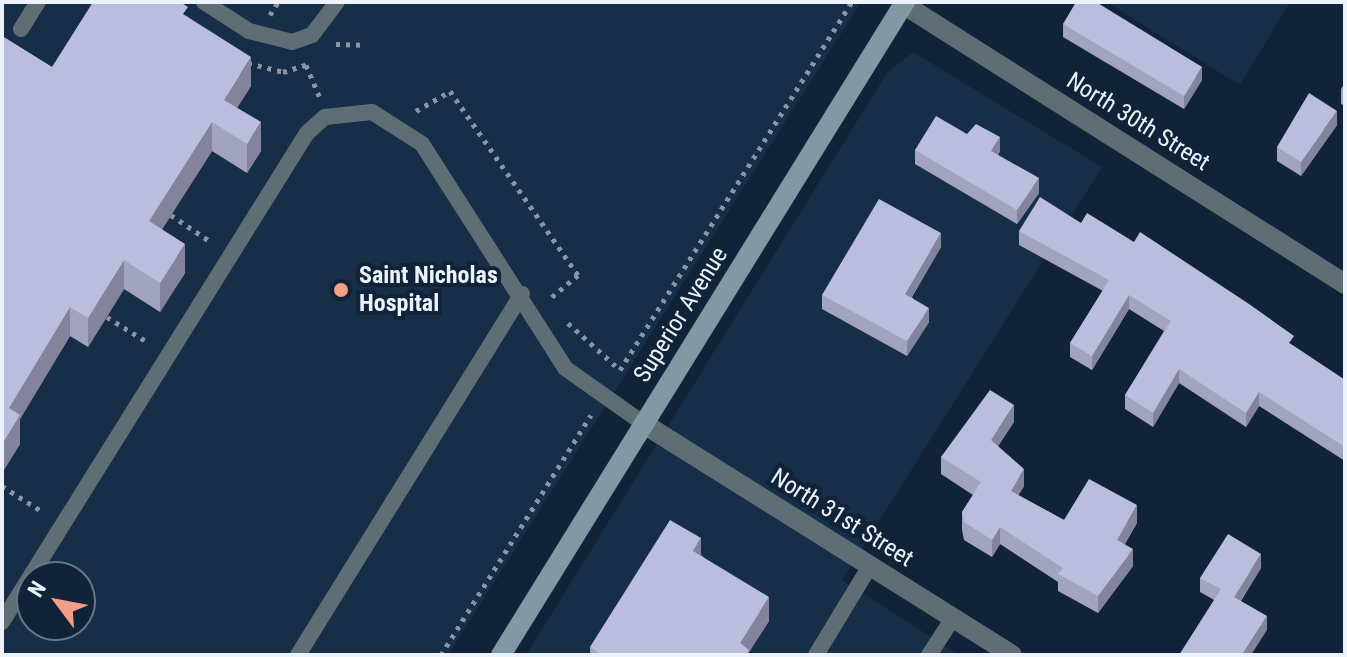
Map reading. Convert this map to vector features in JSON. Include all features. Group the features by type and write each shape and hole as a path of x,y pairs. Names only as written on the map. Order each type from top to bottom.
{"street":[{"name":"North 30th Street","path":"903,3 1345,284"},
{"name":"Superior Avenue","path":"501,655 903,3"},
{"name":"North 31st Street","path":"644,424 1012,655"}],"lane":[{"path":"21,29 38,2"},
{"path":"204,2 249,31 292,42 312,35 337,2"},
{"path":"2,622 307,133 325,117 372,112 422,144 522,294 565,368 602,398 644,424"},
{"path":"298,655 522,294"},
{"path":"816,655 870,566"},
{"path":"929,655 953,618"}],"path":[{"path":"441,655 852,2"},
{"path":"329,47 361,45"},
{"path":"306,65 320,97"},
{"path":"409,107 420,112 450,91 578,275 547,299 554,307"},
{"path":"310,102 333,94"},
{"path":"171,215 212,242"},
{"path":"204,255 220,229"},
{"path":"562,316 620,370"},
{"path":"107,317 150,344"},
{"path":"141,357 157,331"},
{"path":"2,486 44,513"},
{"path":"36,527 52,500"}],"shaded area":[{"name":"Saint Nicholas Hospital","path":"2,2 861,2 448,655 2,655"},
{"path":"1106,2 1290,2 1240,85"},
{"path":"913,52 1102,167 842,580 959,655 526,655 887,73"}],"building":[{"path":"93,2 180,2 188,7 183,14 251,57 224,100 261,122 247,144 212,122 149,221 185,244 160,283 124,260 88,318 70,307 9,408 20,415 2,444 2,36 52,67"},
{"path":"1076,2 1096,2 1202,67 1184,96 1063,24"},
{"path":"1309,93 1337,111 1301,162 1277,147"},
{"path":"936,116 967,134 976,124 1000,137 991,151 1039,178 1017,210 915,150"},
{"path":"1040,197 1081,223 1087,213 1134,242 1140,232 1294,336 1289,343 1345,380 1345,447 1259,392 1246,413 1179,369 1153,413 1125,395 1171,321 1129,295 1092,356 1070,343 1109,280 1019,231"},
{"path":"879,199 941,233 905,294 929,308 907,341 822,295"},
{"path":"990,390 1014,405 991,440 1024,469 1011,491 1064,520 1089,479 1137,505 1117,540 1133,549 1098,596 1058,574 1063,568 1000,527 992,540 964,522 962,512 981,482 941,457"},
{"path":"670,520 701,538 693,551 769,597 740,643 749,650 746,655 602,655 590,647"},
{"path":"1228,534 1261,554 1234,597 1267,616 1242,655 1179,655 1221,589 1200,578"}],"place":[{"name":"Saint Nicholas Hospital","path":"341,290"}]}
